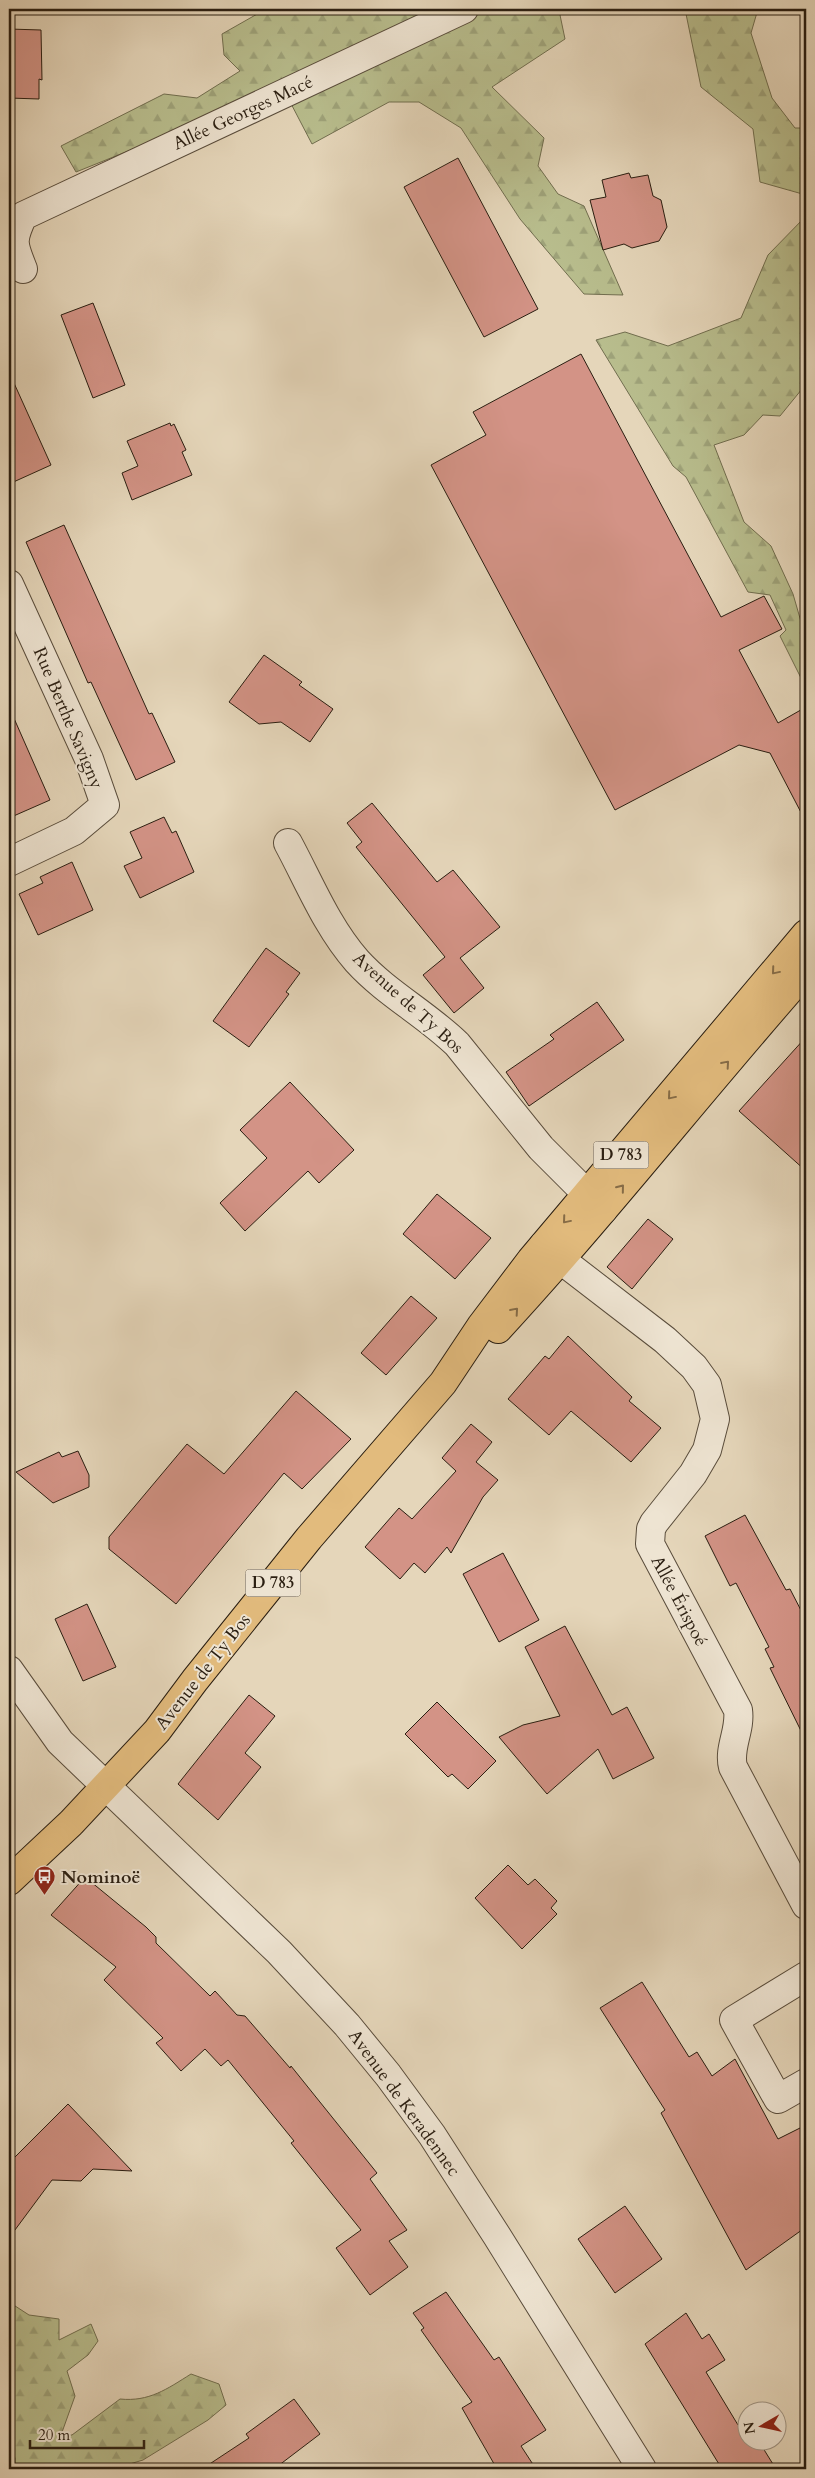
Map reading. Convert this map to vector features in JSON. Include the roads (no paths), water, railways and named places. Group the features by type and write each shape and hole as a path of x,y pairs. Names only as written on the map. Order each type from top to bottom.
{"main road":[{"name":"Avenue de Ty Bos","path":"9,1881 106,1786 158,1731 195,1680 309,1538 443,1382 481,1326 551,1253 595,1202 806,934"},
{"name":"Avenue de Ty Bos","path":"595,1202 659,1142 806,971"}],"street":[{"name":"Allée Georges Macé","path":"23,269 14,250 13,237 23,216 464,9"},
{"name":"Rue Berthe Savigny","path":"9,584 89,759 105,806 74,830 9,862"},
{"name":"Avenue de Ty Bos","path":"288,843 333,927 358,962 389,990 442,1029 457,1044 541,1148 595,1202"},
{"name":"Allée Érispoé","path":"551,1253 665,1340 694,1367 707,1386 715,1420 712,1437 693,1474 654,1523 651,1529 650,1544 738,1710 739,1721 731,1758 733,1767 806,1905"},
{"name":"Avenue de Keradennec","path":"9,1670 60,1742 279,1952 347,2025 388,2075 432,2135 498,2236 642,2469"},
{"path":"806,1976 734,2020 778,2099 806,2083"}],"place":[{"name":"Nominoë","path":"45,1896"}]}
